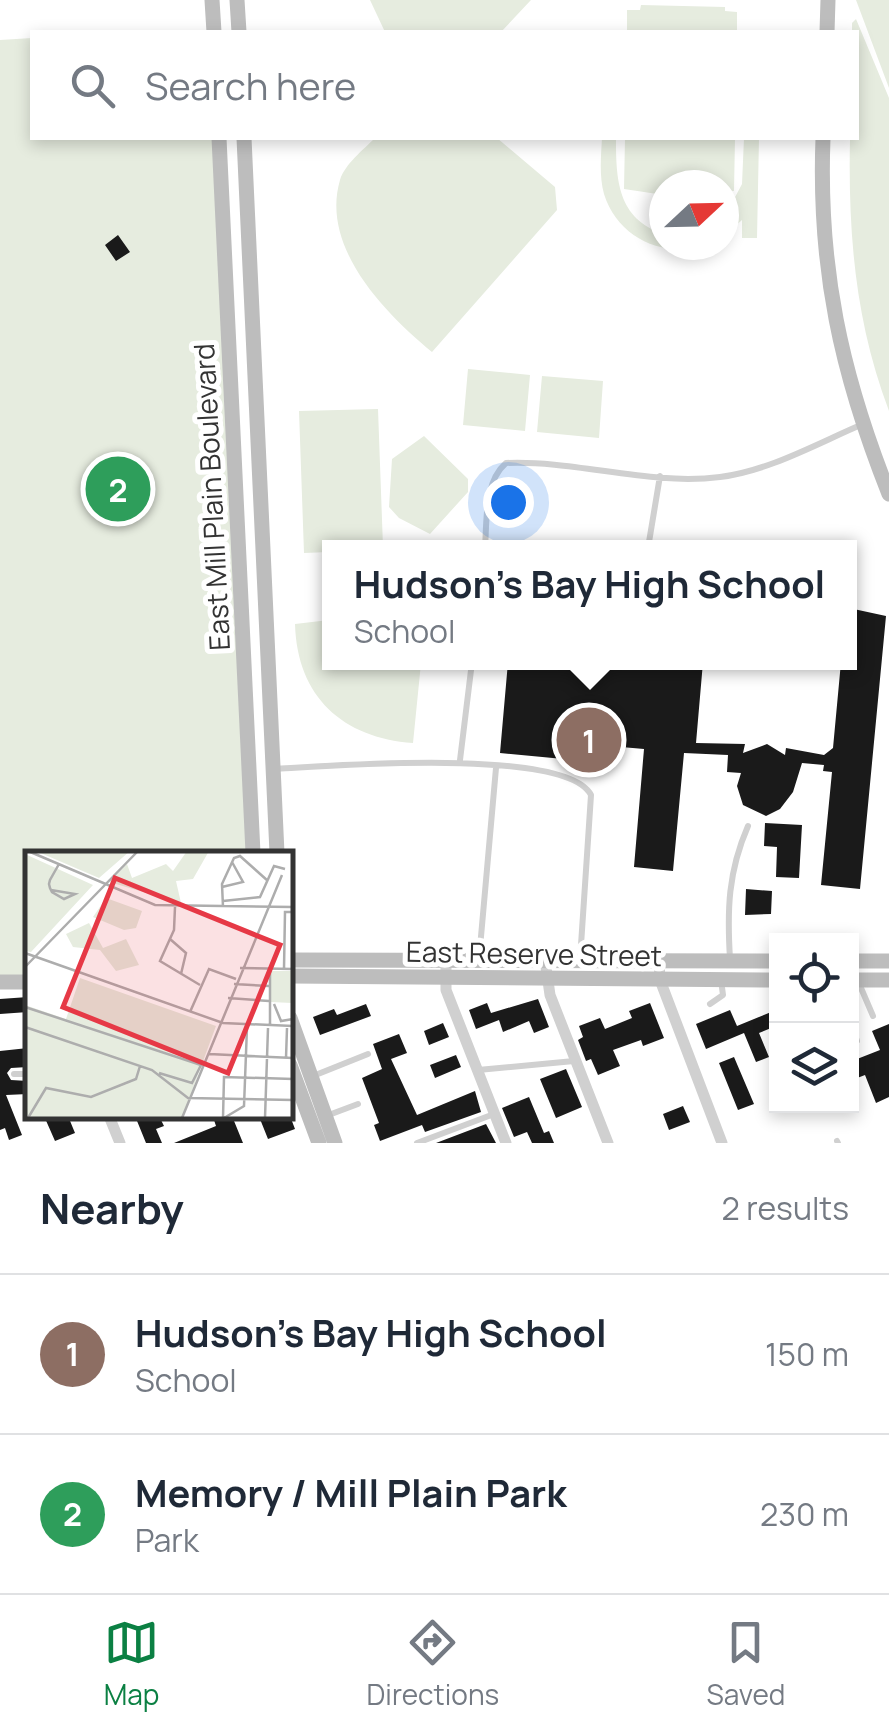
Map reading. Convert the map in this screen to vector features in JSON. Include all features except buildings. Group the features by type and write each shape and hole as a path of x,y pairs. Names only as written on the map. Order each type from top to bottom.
{"main road":[{"path":"212,0 214,30"},
{"path":"237,0 239,30"},
{"path":"827,30 828,0"},
{"name":"East Mill Plain Boulevard","path":"219,140 253,851"},
{"name":"East Mill Plain Boulevard","path":"244,140 278,851"},
{"path":"823,140 825,270 836,334 889,494"},
{"name":"East Reserve Street","path":"292,960 769,961"},
{"path":"859,961 889,962"},
{"name":"East Reserve Street","path":"292,976 769,980"},
{"path":"859,980 889,980"},
{"path":"292,1024 335,1143"},
{"path":"292,1071 319,1143"}],"street":[{"path":"446,960 446,990 506,1143"},
{"path":"545,960 546,978 608,1143"},
{"path":"659,962 660,980 718,1142"},
{"path":"110,1118 120,1143"}],"lane":[{"path":"485,540 491,486 496,472 506,463 660,476 722,477 758,468 863,424"},
{"path":"649,540 660,476"},
{"path":"460,760 471,670"},
{"path":"274,769 460,760 574,777 591,794 580,961"},
{"path":"479,960 496,768"},
{"path":"730,960 726,902 732,862 748,826"},
{"path":"710,1004 723,995 721,979"},
{"path":"859,988 873,1016"},
{"path":"310,1077 368,1054"},
{"path":"477,1070 545,1068 576,1061"},
{"path":"14,1074 25,1074"},
{"path":"325,1116 358,1104"},
{"path":"417,1143 494,1114"}],"shaded area":[{"path":"370,0 531,0 503,30 384,30"},
{"path":"856,0 889,0 889,88"},
{"path":"641,5 725,7 725,11 737,12 737,30 627,30 627,10 640,10"},
{"path":"856,19 889,98 889,411 868,344 852,242 850,140 859,140 859,30 852,30"},
{"path":"30,38 30,140 219,140 253,851 25,851 25,981 0,982 0,40"},
{"path":"373,140 499,140 555,187 557,210 432,352 377,299 348,254 339,230 336,205 342,174"},
{"path":"602,140 616,140 622,196 628,208 649,227 649,243 620,223 602,187"},
{"path":"625,140 735,140 734,170 649,170 649,193 624,189"},
{"path":"744,140 759,140 757,238 742,238 739,190"},
{"path":"468,369 530,375 525,431 463,425"},
{"path":"542,376 603,381 599,438 537,432"},
{"path":"378,409 383,540 322,540 322,552 304,553 299,411"},
{"path":"424,436 468,479 468,492 430,534 399,518 389,507 392,459"},
{"path":"322,621 322,670 420,670 413,743 365,733 328,709 304,673 295,624"}],"place":[{"name":"Memory / Mill Plain Park","path":"118,489"},
{"name":"Hudson's Bay High School","path":"589,740"}]}
